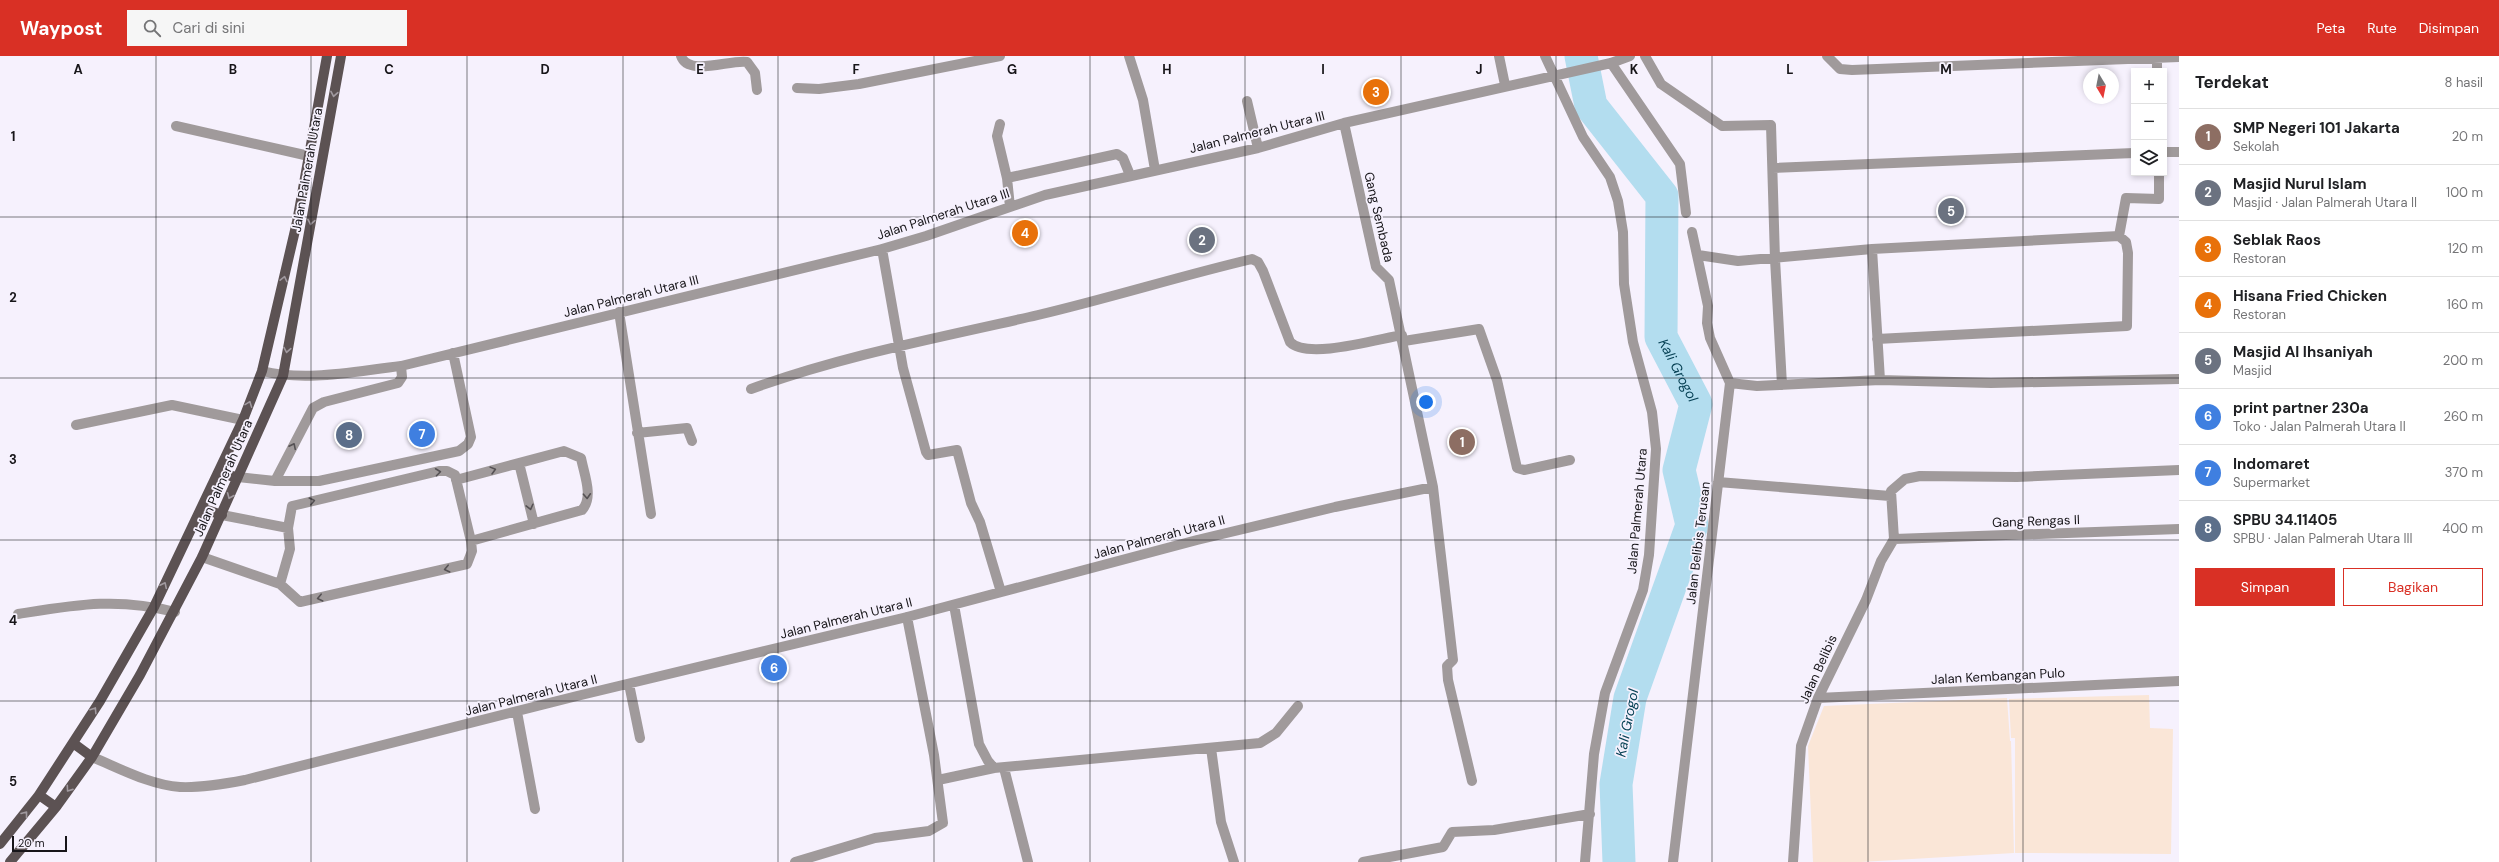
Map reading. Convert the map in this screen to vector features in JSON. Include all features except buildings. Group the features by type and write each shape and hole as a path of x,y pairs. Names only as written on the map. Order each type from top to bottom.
{"main road":[{"name":"Jalan Palmerah Utara","path":"0,844 39,795 73,743 154,607 243,420 262,371 297,222 327,56"},
{"name":"Jalan Palmerah Utara","path":"10,862 56,807 92,757 175,612 222,515 283,376 341,56"},
{"path":"308,161 321,167"},
{"path":"218,474 238,477"},
{"path":"201,508 222,515"},
{"path":"73,743 92,757"},
{"path":"39,795 56,807"}],"street":[{"path":"681,56 684,61 699,67 738,60 747,62 755,74 757,90"},
{"path":"797,88 819,89 859,84 962,60 1000,56"},
{"path":"1129,56 1143,100 1155,170"},
{"path":"1499,56 1505,85"},
{"name":"Jalan Palmerah Utara","path":"1545,56 1583,137 1610,177 1618,201 1623,232 1625,291 1633,342 1652,412 1656,449 1649,555 1643,590 1606,693 1594,754 1585,862"},
{"name":"Jalan Palmerah Utara III","path":"262,371 283,376 329,374 401,366 882,248 1045,195 1130,175 1258,148 1344,123 1505,85 1611,63 1630,56"},
{"path":"1645,56 1661,84 1722,126 1771,125 1775,259 1782,385"},
{"path":"1827,56 1840,69 1852,70 2179,57"},
{"path":"2157,58 2157,68"},
{"path":"1611,63 1680,164 1686,213"},
{"path":"1247,100 1258,148"},
{"name":"Gang Sembada","path":"1344,123 1376,267 1389,280 1403,338"},
{"path":"1000,124 997,136 1006,178 1010,207"},
{"path":"176,126 308,161"},
{"path":"2167,152 2179,152"},
{"path":"1773,168 2131,153"},
{"path":"1006,178 1117,154 1123,158 1130,175"},
{"path":"2119,236 2126,198 2159,199 2159,176"},
{"path":"1692,232 1708,306 1707,323 1710,338 1730,383 1757,386 1880,380 1991,383 2179,379"},
{"path":"1698,255 1738,261 1775,259 1872,249 2119,236 2126,242 2128,253 2127,326 1877,339"},
{"path":"882,248 899,346 926,452 928,455 957,450 971,503 980,522 1001,592"},
{"path":"1872,249 1880,380"},
{"path":"751,389 792,375 899,346 1107,298 1175,277 1252,259 1258,262 1290,342 1294,347 1315,351 1479,329 1497,380 1517,468 1524,470 1570,460"},
{"path":"620,312 637,433 651,514"},
{"path":"1403,338 1433,487 1453,660 1447,666 1448,680 1472,781"},
{"path":"238,477 276,481 319,481 458,451 468,444 471,437 453,353"},
{"path":"276,481 313,408 324,402 398,383 402,377 401,366"},
{"name":"Jalan Belibis Terusan","path":"1673,862 1730,383"},
{"path":"76,425 172,405 243,420"},
{"path":"637,433 687,428 692,441"},
{"path":"456,480 564,451 581,458 588,495 588,504 582,510 472,541"},
{"path":"519,463 534,524"},
{"path":"1894,539 1890,496 1891,491 1900,482 1920,476 2018,477 2179,470"},
{"path":"202,557 280,584 300,602 467,564 472,551 472,541 454,475 447,471 439,471 292,506 288,528 290,549 280,584"},
{"path":"1718,482 1890,496"},
{"name":"Jalan Palmerah Utara II","path":"92,757 163,784 180,787 223,784 907,617 1197,540 1335,507 1433,487"},
{"path":"222,515 288,528"},
{"name":"Gang Rengas II","path":"1894,539 2179,529"},
{"name":"Jalan Belibis","path":"1792,862 1802,746 1818,698 1866,600 1881,560 1894,539"},
{"path":"18,614 88,603 122,603 154,607 175,612"},
{"path":"954,604 979,744 988,761 999,768 1028,862"},
{"path":"795,862 875,838 936,829 944,823 945,819 938,780 907,617"},
{"name":"Jalan Kembangan Pulo","path":"1818,698 2179,681"},
{"path":"629,684 640,738"},
{"path":"938,780 999,768 1260,743 1276,733 1298,706"},
{"path":"517,712 535,809"},
{"path":"1211,748 1221,822 1234,862"},
{"path":"1363,862 1442,847 1452,832 1494,830 1590,814"}],"shaded area":[{"path":"2149,695 2150,728 2173,729 2171,854 2015,853 2015,738 2011,738 2009,699"},
{"path":"2007,698 2011,741 2014,853 1861,862 1813,862 1808,746 1824,706"}],"waterway":[{"name":"Kali Grogol","path":"1581,56 1591,106 1662,196 1661,337 1696,404 1679,470 1692,525 1630,698 1616,784 1619,862"}],"place":[{"name":"Seblak Raos","path":"1376,92"},
{"name":"Masjid Al Ihsaniyah","path":"1951,211"},
{"name":"Hisana Fried Chicken","path":"1025,233"},
{"name":"Masjid Nurul Islam","path":"1202,240"},
{"name":"Indomaret","path":"422,434"},
{"name":"SPBU 34.11405","path":"349,435"},
{"name":"SMP Negeri 101 Jakarta","path":"1462,442"},
{"name":"print partner 230a","path":"774,668"}]}
